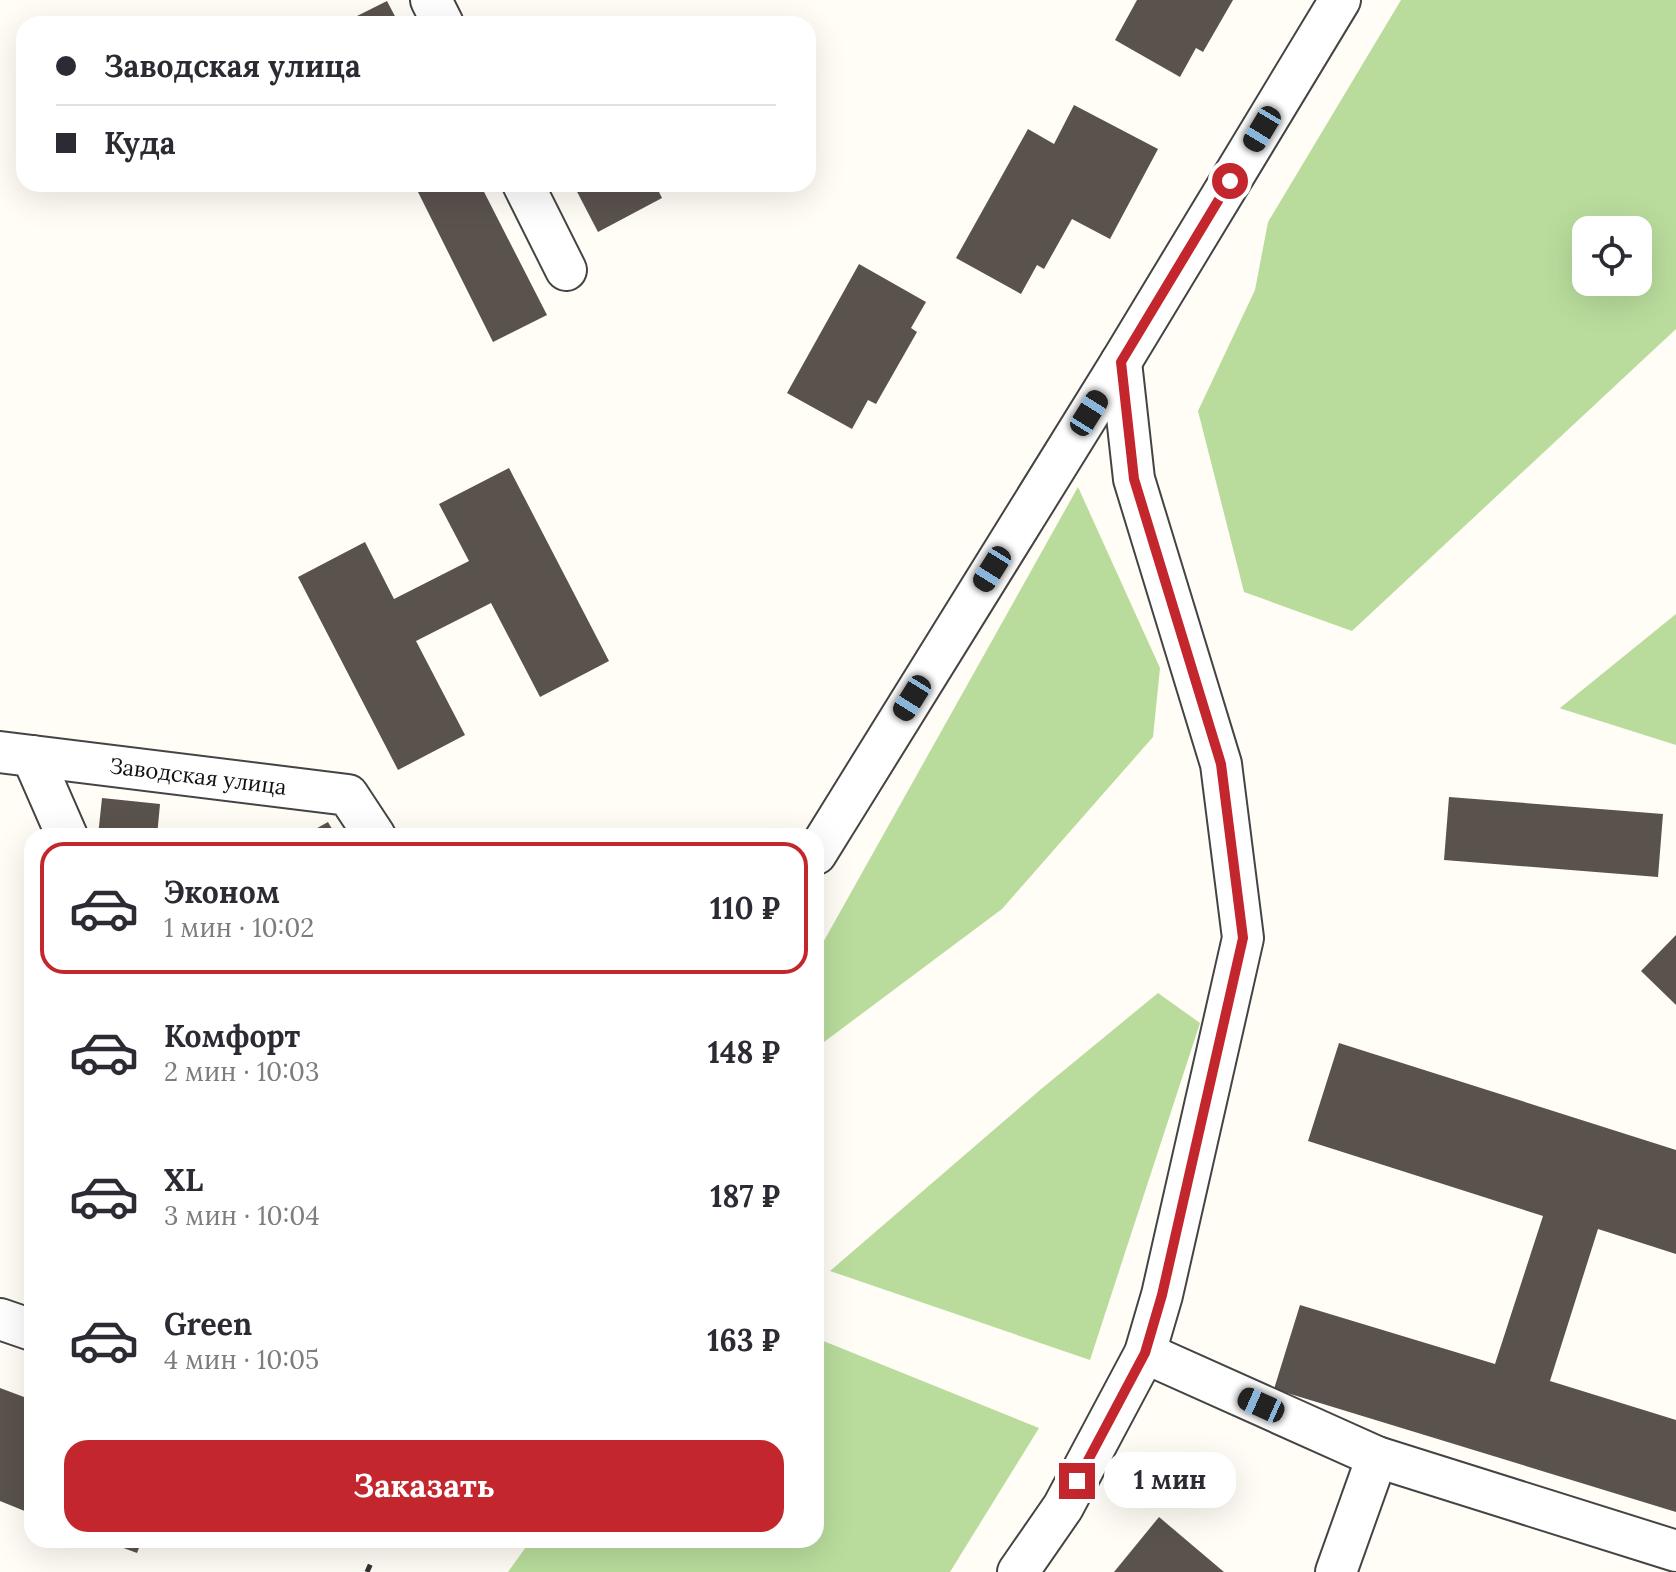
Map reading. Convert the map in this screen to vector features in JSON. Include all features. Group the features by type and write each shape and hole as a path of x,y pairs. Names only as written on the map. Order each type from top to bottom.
{"street":[{"path":"824,841 1121,362 1340,0"},
{"path":"527,192 566,270"},
{"path":"1018,1572 1063,1507 1145,1353 1162,1295 1243,938 1221,764 1134,479 1121,362"},
{"path":"16,754 62,828"},
{"name":"Заводская улица","path":"16,754 348,795 370,828"},
{"path":"0,1319 24,1327"},
{"path":"1145,1353 1377,1457 1676,1551"},
{"path":"1336,1572 1377,1457"}],"path":[{"path":"367,1572 371,1563"}],"green space":[{"path":"1401,0 1676,0 1676,329 1352,631 1244,592 1198,411 1255,290 1268,222"},
{"path":"1078,487 1160,668 1153,737 1002,909 824,1042 824,941"},
{"path":"1676,614 1676,745 1559,708 1560,708"},
{"path":"1158,993 1200,1023 1090,1360 830,1271 1040,1090"},
{"path":"824,1341 1039,1428 950,1572 508,1572 525,1548 824,1548"}],"building":[{"path":"1137,0 1233,0 1203,52 1196,48 1180,77 1115,40"},
{"path":"387,1 395,16 357,16"},
{"path":"1074,105 1158,149 1110,239 1072,219 1044,269 1037,265 1021,294 956,258 1028,129 1054,144"},
{"path":"418,192 484,192 547,315 493,342"},
{"path":"577,192 659,192 662,198 598,232"},
{"path":"859,264 926,302 911,328 917,332 876,404 868,400 852,429 787,393"},
{"path":"509,468 609,661 540,697 491,603 416,641 465,735 398,770 298,577 365,542 394,599 469,561 439,504"},
{"path":"1449,797 1663,814 1658,877 1444,860"},
{"path":"102,798 160,804 158,828 99,828"},
{"path":"328,822 331,828 317,828"},
{"path":"1676,935 1676,1005 1641,971"},
{"path":"1339,1043 1676,1150 1676,1254 1598,1229 1550,1381 1676,1420 1676,1512 1274,1389 1300,1305 1495,1364 1543,1216 1308,1141"},
{"path":"0,1388 24,1397 24,1511 0,1501"},
{"path":"1159,1517 1224,1572 1114,1572"}],"route":[{"path":"1077,1481 1145,1353 1162,1295 1243,938 1221,764 1134,479 1121,362 1230,181"}]}
